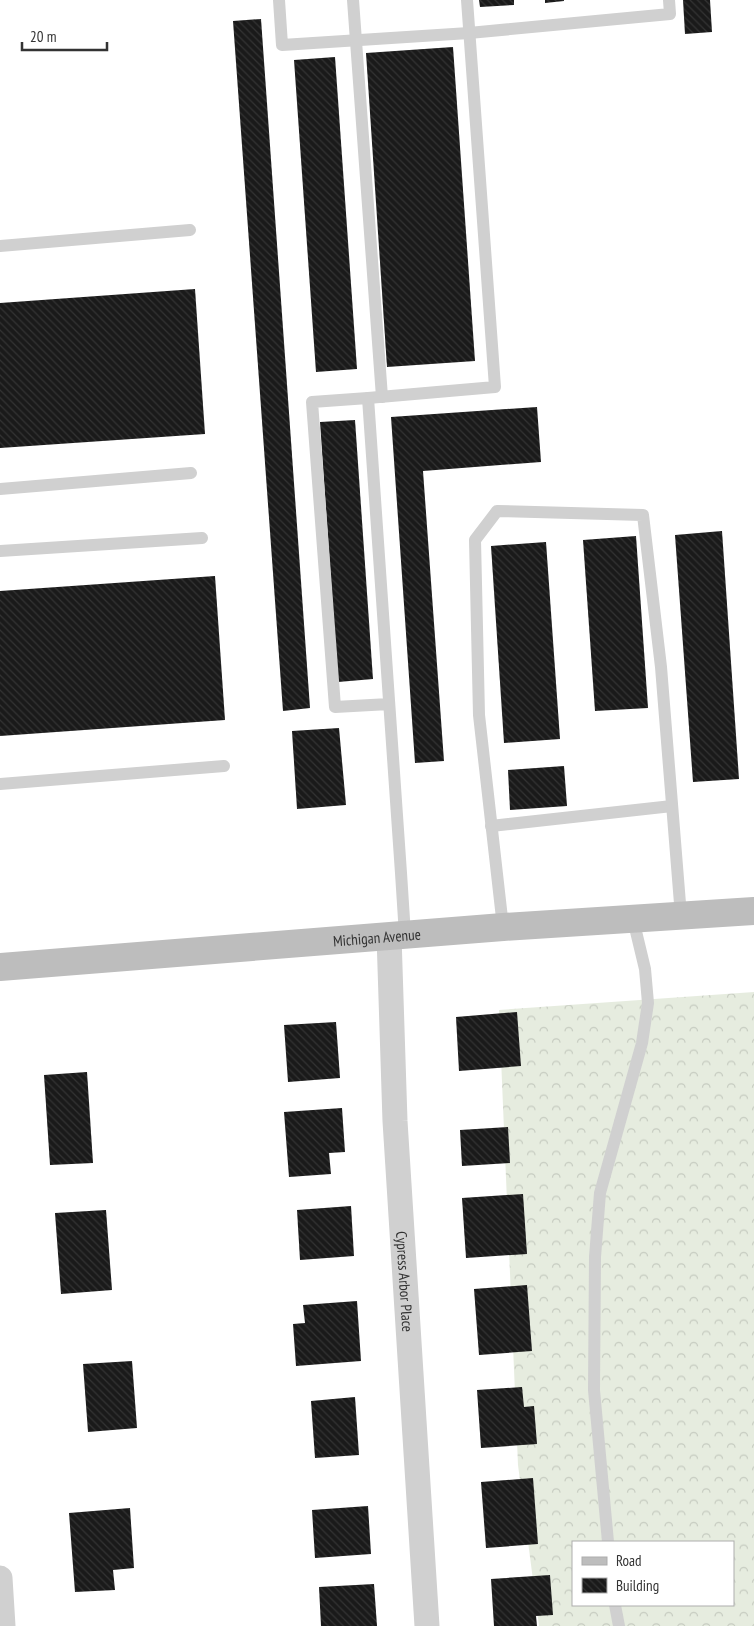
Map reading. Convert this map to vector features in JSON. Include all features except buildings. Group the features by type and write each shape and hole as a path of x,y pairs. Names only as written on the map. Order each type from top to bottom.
{"main road":[{"name":"Michigan Avenue","path":"0,968 503,927 754,911"}],"street":[{"name":"Cypress Arbor Place","path":"397,936 395,1121 427,1626"},
{"path":"0,1578 3,1626"}],"lane":[{"path":"279,0 282,45 469,33 670,14 669,0"},
{"path":"353,0 382,397"},
{"path":"389,704 335,707 312,402 495,388 467,0"},
{"path":"0,246 190,230"},
{"path":"368,398 389,704 397,936"},
{"path":"0,489 191,473"},
{"path":"503,927 479,715 475,540 497,512 643,515 660,666 681,916"},
{"path":"0,551 202,538"},
{"path":"0,784 224,766"},
{"path":"491,826 672,806"},
{"path":"608,1541 594,1390 595,1257 600,1193 642,1043 648,1003 645,969 633,919"},
{"path":"615,1606 620,1626"}],"green space":[{"path":"754,992 754,1626 539,1626 518,1465 499,1010"}]}
